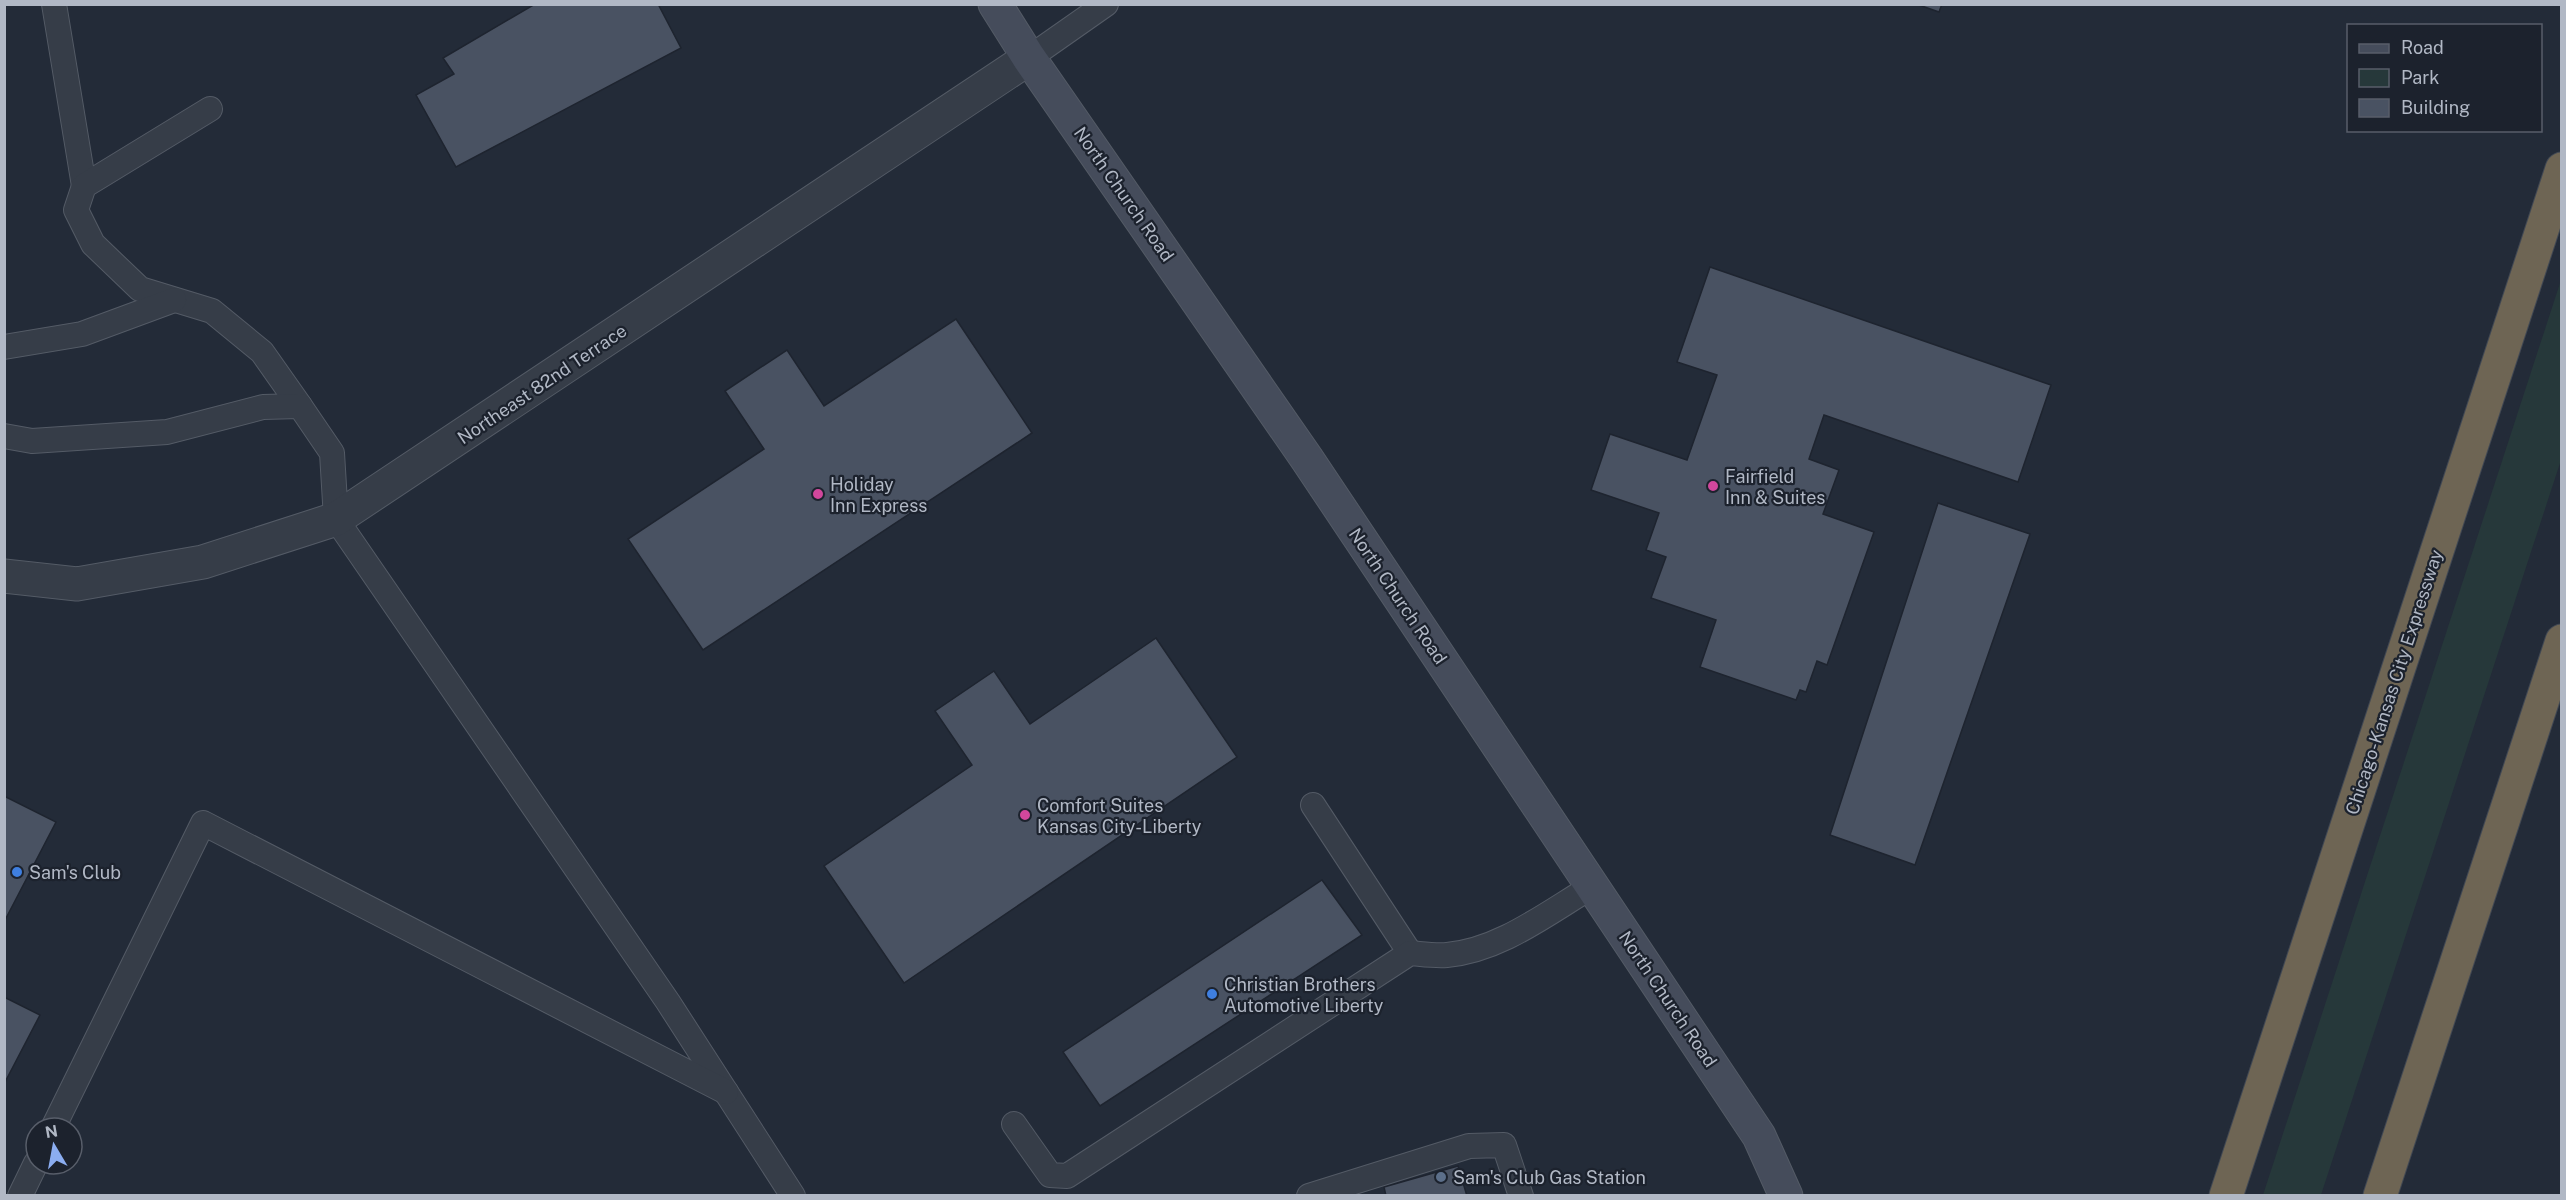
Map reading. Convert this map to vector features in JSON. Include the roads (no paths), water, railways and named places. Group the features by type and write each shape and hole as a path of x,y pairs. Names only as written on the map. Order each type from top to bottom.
{"highway":[{"name":"Chicago-Kansas City Expressway","path":"2226,1196 2562,169"},
{"path":"2380,1196 2562,641"}],"main road":[{"name":"North Church Road","path":"995,4 1029,58 1307,459 1759,1136 1786,1196"}],"street":[{"name":"Northeast 82nd Terrace","path":"4,576 77,584 203,562 336,519 1029,58"}],"lane":[{"path":"54,4 84,186 76,210 93,244 140,289 212,311 262,352 332,453 336,519 662,992 793,1196"},
{"path":"1029,58 1106,4"},
{"path":"84,186 210,109"},
{"path":"4,347 82,334 174,300"},
{"path":"4,436 32,441 167,432 263,407 300,406"},
{"path":"1313,805 1410,953"},
{"path":"59,1116 203,823 726,1092"},
{"path":"1014,1124 1050,1175 1067,1176 1410,953 1445,955 1476,950 1506,938 1593,886"},
{"path":"1310,1196 1469,1146 1504,1145 1521,1196"},
{"path":"20,1196 30,1176"}],"place":[{"name":"Fairfield Inn & Suites","path":"1713,486"},
{"name":"Holiday Inn Express","path":"818,494"},
{"name":"Comfort Suites Kansas City-Liberty","path":"1025,815"},
{"name":"Sam's Club","path":"17,872"},
{"name":"Christian Brothers Automotive Liberty","path":"1212,994"},
{"name":"Sam's Club Gas Station","path":"1441,1177"}]}
